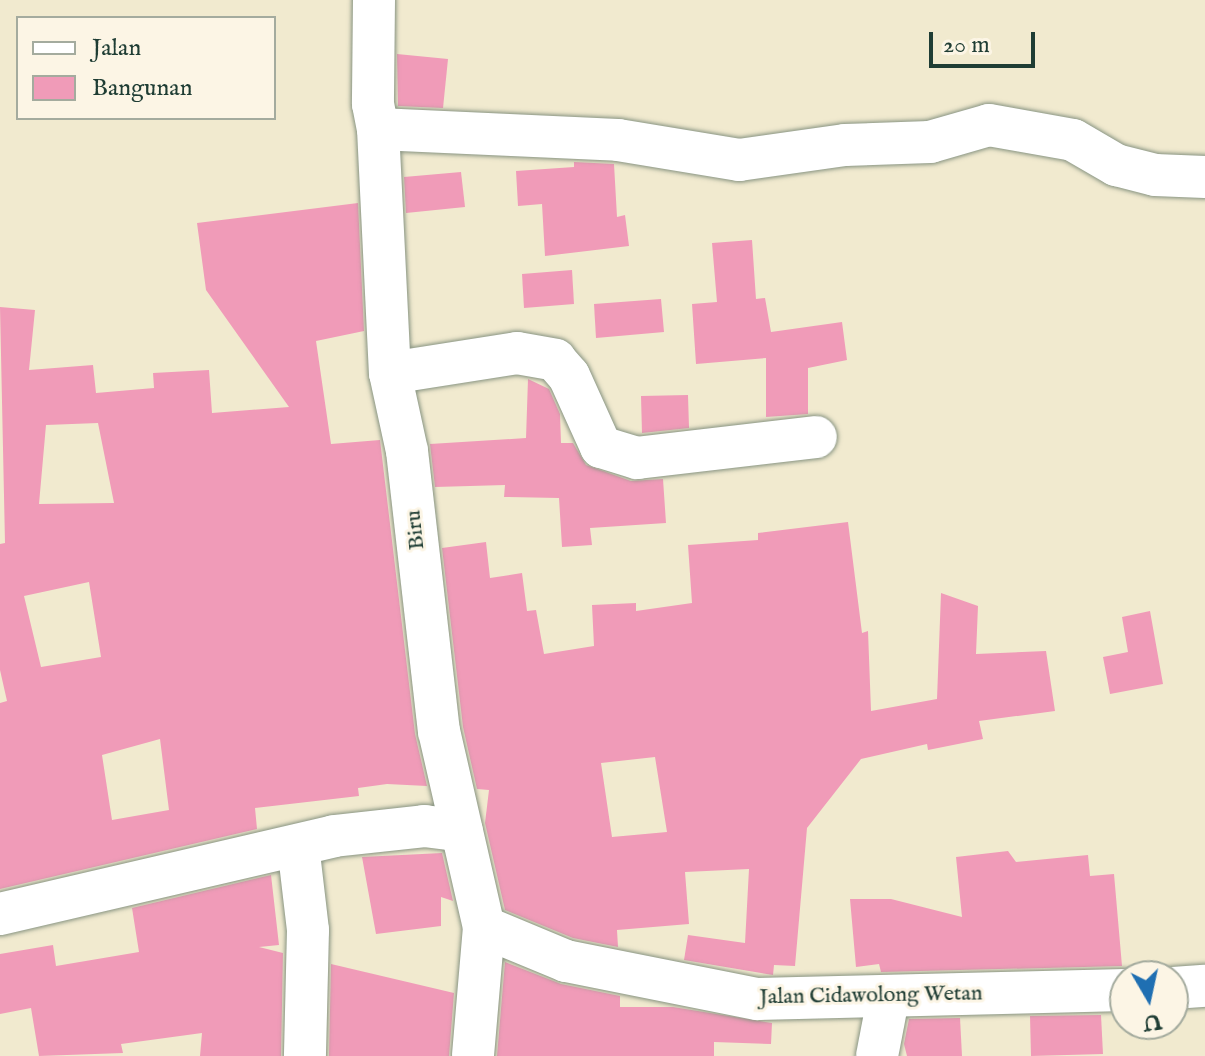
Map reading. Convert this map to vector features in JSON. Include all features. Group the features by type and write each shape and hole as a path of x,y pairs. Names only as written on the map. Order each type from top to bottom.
{"street":[{"name":"Biru","path":"374,0 373,104 378,129 390,373 407,451 439,731 484,927 473,1056"},
{"path":"378,129 618,140 739,160 845,145 930,142 989,125 1073,140 1116,165 1155,175 1205,177"},
{"path":"390,373 517,353 555,360 569,376 601,447 637,458 816,437"},
{"path":"0,914 298,845 424,826 462,831"},
{"path":"298,845 308,930 305,1056"},
{"name":"Jalan Cidawolong Wetan","path":"484,927 566,961 677,987 757,999 888,999 1109,991"},
{"path":"877,1056 888,999"}],"building":[{"path":"397,54 448,59 443,108 398,106"},
{"path":"574,162 614,164 617,217 625,215 629,246 545,256 542,204 518,206 516,171 574,167"},
{"path":"461,172 465,207 406,213 404,177"},
{"path":"358,203 364,331 316,341 331,444 380,440 415,734 427,786 387,784 358,788 359,796 255,808 257,829 0,889 0,703 7,701 0,670 0,544 5,543 0,307 35,310 29,370 93,365 96,393 154,388 153,373 209,370 212,413 289,407 206,290 197,223","holes":["98,423 114,503 39,504 46,425","89,582 101,657 41,667 24,596","160,739 169,810 112,820 102,755"]},
{"path":"752,240 756,299 765,298 771,332 842,322 847,360 808,368 808,414 766,417 766,358 696,364 692,304 717,302 712,243"},
{"path":"572,270 574,304 524,308 522,274"},
{"path":"661,299 664,332 596,338 594,304"},
{"path":"528,379 549,389 560,414 561,443 573,443 586,465 631,481 663,479 666,523 590,528 592,545 562,547 559,498 504,497 505,485 435,487 430,444 526,438"},
{"path":"688,395 689,428 642,433 641,396"},
{"path":"848,522 862,633 868,631 871,711 937,699 941,593 978,606 976,654 1046,651 1055,711 979,721 983,739 928,750 927,744 861,759 807,828 795,966 774,965 773,975 684,960 688,935 745,943 749,869 685,872 689,924 617,930 618,947 573,938 505,910 485,823 489,790 477,789 463,727 442,548 486,542 490,578 522,573 527,611 536,610 544,654 594,646 592,605 636,603 636,611 692,603 688,545 758,540 758,533","holes":["655,757 667,832 612,837 601,763"]},
{"path":"1150,611 1163,684 1110,694 1103,657 1128,652 1122,617"},
{"path":"1008,851 1016,862 1088,855 1090,876 1114,874 1121,960 1109,960 1109,966 881,972 879,964 856,967 850,899 891,899 962,917 956,857"},
{"path":"442,853 453,901 441,897 441,926 376,934 362,857"},
{"path":"271,875 279,945 259,947 283,953 281,1056 200,1056 202,1033 121,1044 123,1053 39,1056 31,1008 0,1014 0,954 53,945 56,966 139,952 132,908"},
{"path":"505,962 561,984 620,996 620,1007 673,1007 772,1023 771,1044 714,1042 714,1056 497,1056"},
{"path":"331,964 454,993 449,1056 329,1056"},
{"path":"1101,1015 1103,1054 1031,1056 1030,1016"},
{"path":"960,1018 962,1056 907,1056 904,1044 909,1019"}]}
